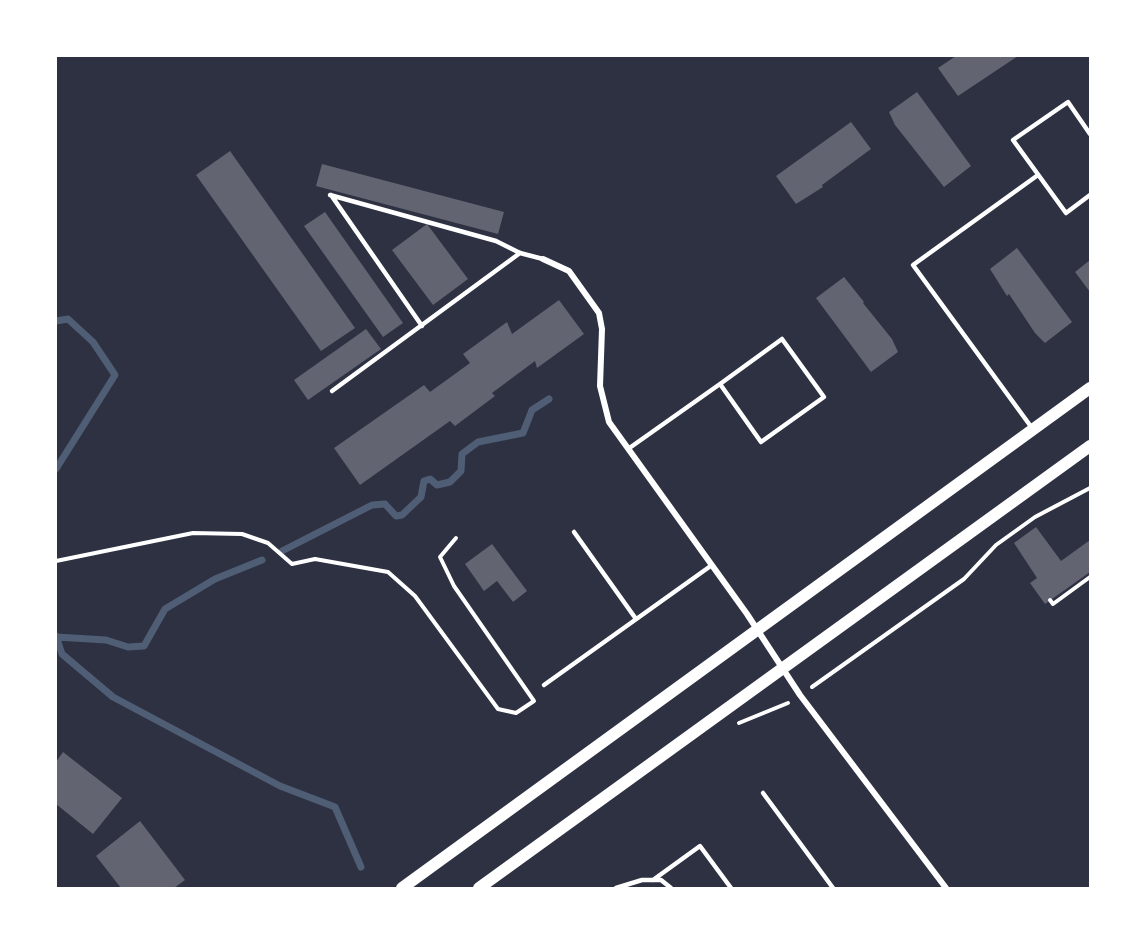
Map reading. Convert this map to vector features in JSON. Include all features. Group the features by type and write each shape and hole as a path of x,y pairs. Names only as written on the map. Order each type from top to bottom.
{"main road":[{"path":"402,888 1090,388"},
{"path":"479,888 1090,446"}],"street":[{"path":"543,259 569,271 598,313 602,329 600,386 603,408 609,422 758,630 804,701 946,888"}],"lane":[{"path":"1090,134 1068,102 1014,140 1065,213 1090,195"},
{"path":"1033,430 914,265 1038,175"},
{"path":"422,326 330,195 496,241 520,254 543,259"},
{"path":"332,391 520,254"},
{"path":"628,449 783,339 824,397 761,442 720,384"},
{"path":"574,532 636,619"},
{"path":"544,685 712,565"},
{"path":"763,793 833,888"},
{"path":"653,880 700,846 731,888"},
{"path":"616,888 653,880 661,880 671,888"}],"path":[{"path":"56,561 193,533 232,534 268,543 292,564 315,560 388,572 415,596 498,709 516,713 534,701 454,586 440,557 456,538"},
{"path":"1050,600 1053,604 1090,577"}],"building":[{"path":"956,56 1018,56 958,96 938,68"},
{"path":"917,92 971,166 944,187 895,125 889,112"},
{"path":"851,122 871,149 822,185 823,187 796,204 776,176"},
{"path":"230,151 355,328 321,351 196,175"},
{"path":"322,164 504,212 498,234 316,186"},
{"path":"325,212 403,323 383,337 304,226"},
{"path":"427,224 468,279 433,305 392,250"},
{"path":"1017,248 1072,322 1045,343 1035,333 1009,294 1007,296 990,269"},
{"path":"1090,260 1090,292 1075,272"},
{"path":"844,277 892,339 898,352 871,372 816,298"},
{"path":"559,300 584,334 537,368 535,361 492,393 495,396 455,426 450,421 360,485 334,448 424,385 430,392 470,363 463,354 507,322 512,334"},
{"path":"366,329 381,349 308,400 294,380"},
{"path":"1036,527 1061,561 1090,540 1090,572 1045,604 1030,583 1037,578 1014,543"},
{"path":"492,544 527,591 513,602 497,581 484,591 465,564"},
{"path":"63,752 122,798 93,834 56,804 56,762"},
{"path":"140,821 185,880 174,888 121,888 96,856"}],"waterway":[{"path":"56,321 68,319 93,342 115,375 56,469"},
{"path":"282,551 372,505 385,504 396,516 402,515 421,497 424,481 430,479 437,485 450,482 461,471 462,454 478,442 523,433 532,410 549,399"},
{"path":"56,637 106,640 128,647 144,646 165,609 215,579 262,560"},
{"path":"56,636 62,654 113,697 280,786 335,807 361,867"}]}
